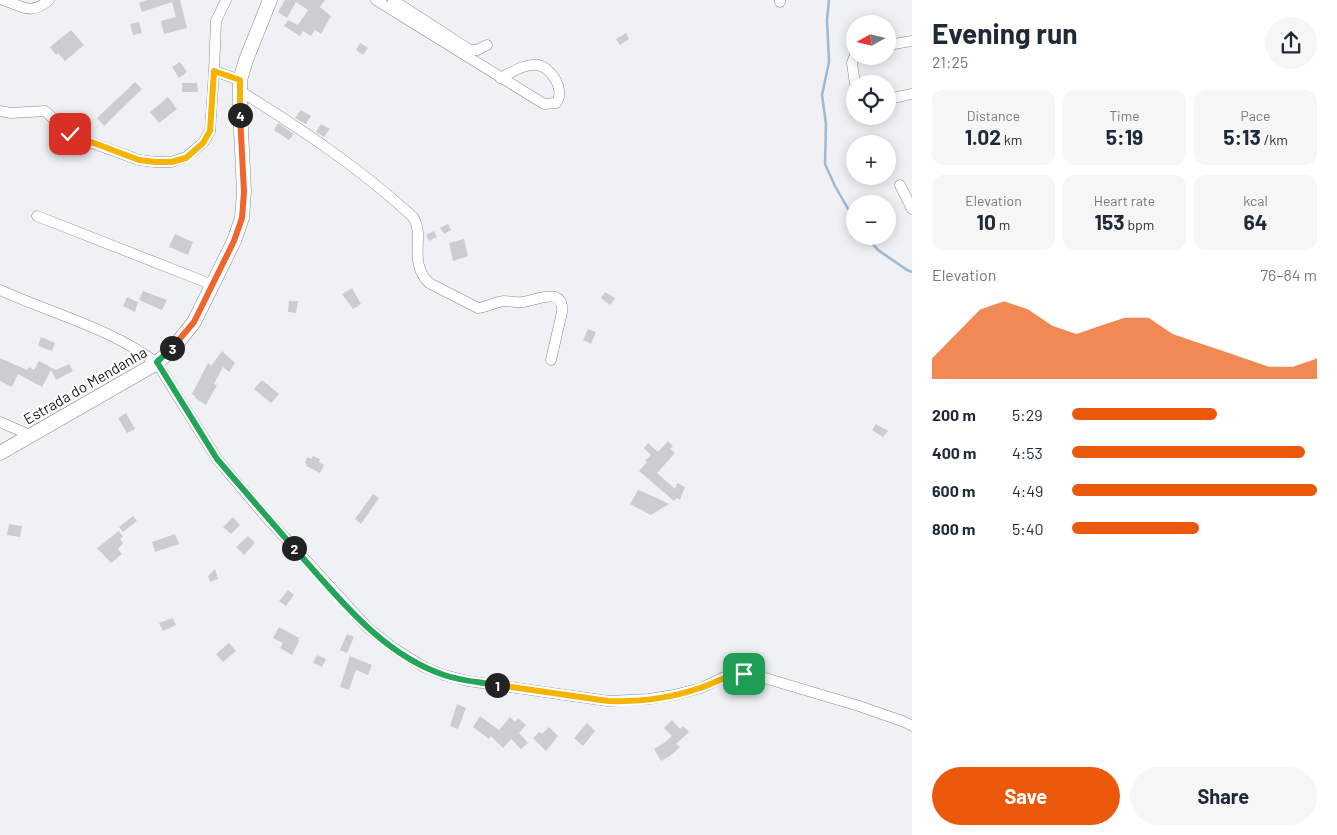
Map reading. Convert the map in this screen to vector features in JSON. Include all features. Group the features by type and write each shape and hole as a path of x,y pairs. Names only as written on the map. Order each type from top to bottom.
{"main road":[{"name":"Estrada do Mendanha","path":"0,453 157,362 175,346 194,322 234,241 242,218 244,192 240,86 248,53 270,0"}],"street":[{"path":"2,0 24,10 44,5 49,0"},
{"path":"0,111 11,113 45,111 70,134 139,160 171,162 186,158 203,143 210,131 216,20 226,0"},
{"path":"376,0 500,78 544,104 556,103 560,99 557,82 545,69 538,65 520,68 500,78"},
{"path":"393,0 470,50 477,50 487,45"},
{"path":"896,43 912,40"},
{"path":"214,71 240,86 300,128 398,203 413,217 417,227 418,267 423,277 429,283 478,308 501,301 524,302 546,296 553,296 559,300 562,312 551,360"},
{"path":"896,97 912,94"},
{"path":"900,185 912,209"},
{"path":"37,216 213,285"},
{"path":"0,290 117,338 157,362 217,459 267,518 366,627 395,649 424,667 444,675 468,681 600,700 624,701 674,695 701,688 729,675 758,676 859,706 912,726"},
{"path":"0,422 30,435"}],"building":[{"path":"147,0 180,0 187,28 164,34 161,21 176,17 172,2 142,12 139,3"},
{"path":"285,0 325,0 320,7 331,16 321,34 315,30 311,36 303,31 300,36 284,26 288,20 298,25 308,10 296,2 287,18 278,12"},
{"path":"139,22 142,33 133,35 130,24"},
{"path":"71,30 84,45 65,61 58,53 56,55 50,47"},
{"path":"626,33 629,39 620,45 616,39"},
{"path":"360,43 368,48 363,55 356,50"},
{"path":"180,62 187,72 179,78 172,67"},
{"path":"135,82 142,89 104,126 97,118"},
{"path":"182,83 197,83 198,92 182,92"},
{"path":"168,97 177,109 159,123 150,112"},
{"path":"301,110 311,116 306,124 295,118"},
{"path":"278,123 294,134 289,140 274,130"},
{"path":"321,124 330,129 324,137 316,132"},
{"path":"448,224 451,230 444,234 440,228"},
{"path":"434,231 437,237 429,241 426,235"},
{"path":"175,234 193,242 188,255 169,247"},
{"path":"464,239 468,256 453,261 449,243"},
{"path":"352,288 361,304 353,309 342,294"},
{"path":"143,291 167,300 162,310 139,300"},
{"path":"605,292 615,298 610,305 601,298"},
{"path":"127,297 138,302 135,312 123,306"},
{"path":"289,301 298,301 296,313 288,312"},
{"path":"588,329 596,332 591,344 583,340"},
{"path":"41,337 55,343 52,351 38,346"},
{"path":"222,351 235,363 229,372 223,367 214,384 217,385 206,405 192,394 208,363 211,366"},
{"path":"0,358 27,370 29,367 34,370 39,361 56,370 69,364 73,371 56,380 51,370 42,387 18,374 12,387 0,381"},
{"path":"262,380 279,394 271,403 254,389"},
{"path":"126,413 135,429 127,433 118,418"},
{"path":"876,424 888,431 883,437 872,430"},
{"path":"668,441 673,446 670,449 675,453 657,473 675,489 677,483 685,487 680,500 677,498 674,501 639,471 651,455 644,448 648,443 658,452"},
{"path":"313,456 320,459 319,462 324,465 320,473 306,466 307,457 311,459"},
{"path":"638,490 669,504 651,515 630,504"},
{"path":"373,494 379,498 361,524 355,519"},
{"path":"133,516 137,521 123,532 119,527"},
{"path":"233,517 240,525 231,534 223,527"},
{"path":"9,524 22,526 20,537 7,535"},
{"path":"119,531 123,537 120,539 123,543 118,549 122,554 111,563 97,548"},
{"path":"175,534 179,544 155,552 152,542"},
{"path":"248,536 255,543 244,555 236,547"},
{"path":"215,569 218,579 210,582 208,576"},
{"path":"288,590 294,595 286,606 279,601"},
{"path":"173,618 176,625 163,631 159,623"},
{"path":"279,627 299,638 292,655 280,648 283,643 273,638"},
{"path":"347,634 354,637 347,653 340,650"},
{"path":"229,643 236,651 223,662 216,654"},
{"path":"317,655 326,659 322,667 313,663"},
{"path":"350,656 372,665 368,675 356,670 349,690 340,687"},
{"path":"457,704 466,708 458,729 450,726"},
{"path":"480,716 499,730 510,717 515,722 518,718 526,725 519,733 528,743 521,749 511,739 503,748 491,736 489,739 473,727"},
{"path":"672,720 680,729 683,726 689,732 676,744 680,747 661,761 654,749 672,736 664,728"},
{"path":"587,723 595,731 583,746 574,738"},
{"path":"549,727 558,736 546,751 533,738 539,732 542,734"}],"waterway":[{"path":"829,0 827,20 829,62 822,95 826,124 825,164 846,205"},
{"path":"874,245 878,250 912,272"}],"route":[{"path":"70,134 139,160 171,162 186,158 203,143 210,131 214,71 240,80 244,192 242,218 234,241 194,322 175,346 157,362 217,459 267,518 366,627 395,649 424,667 444,675 468,681 608,701 649,699 674,695 701,688 729,675 744,674"}]}
